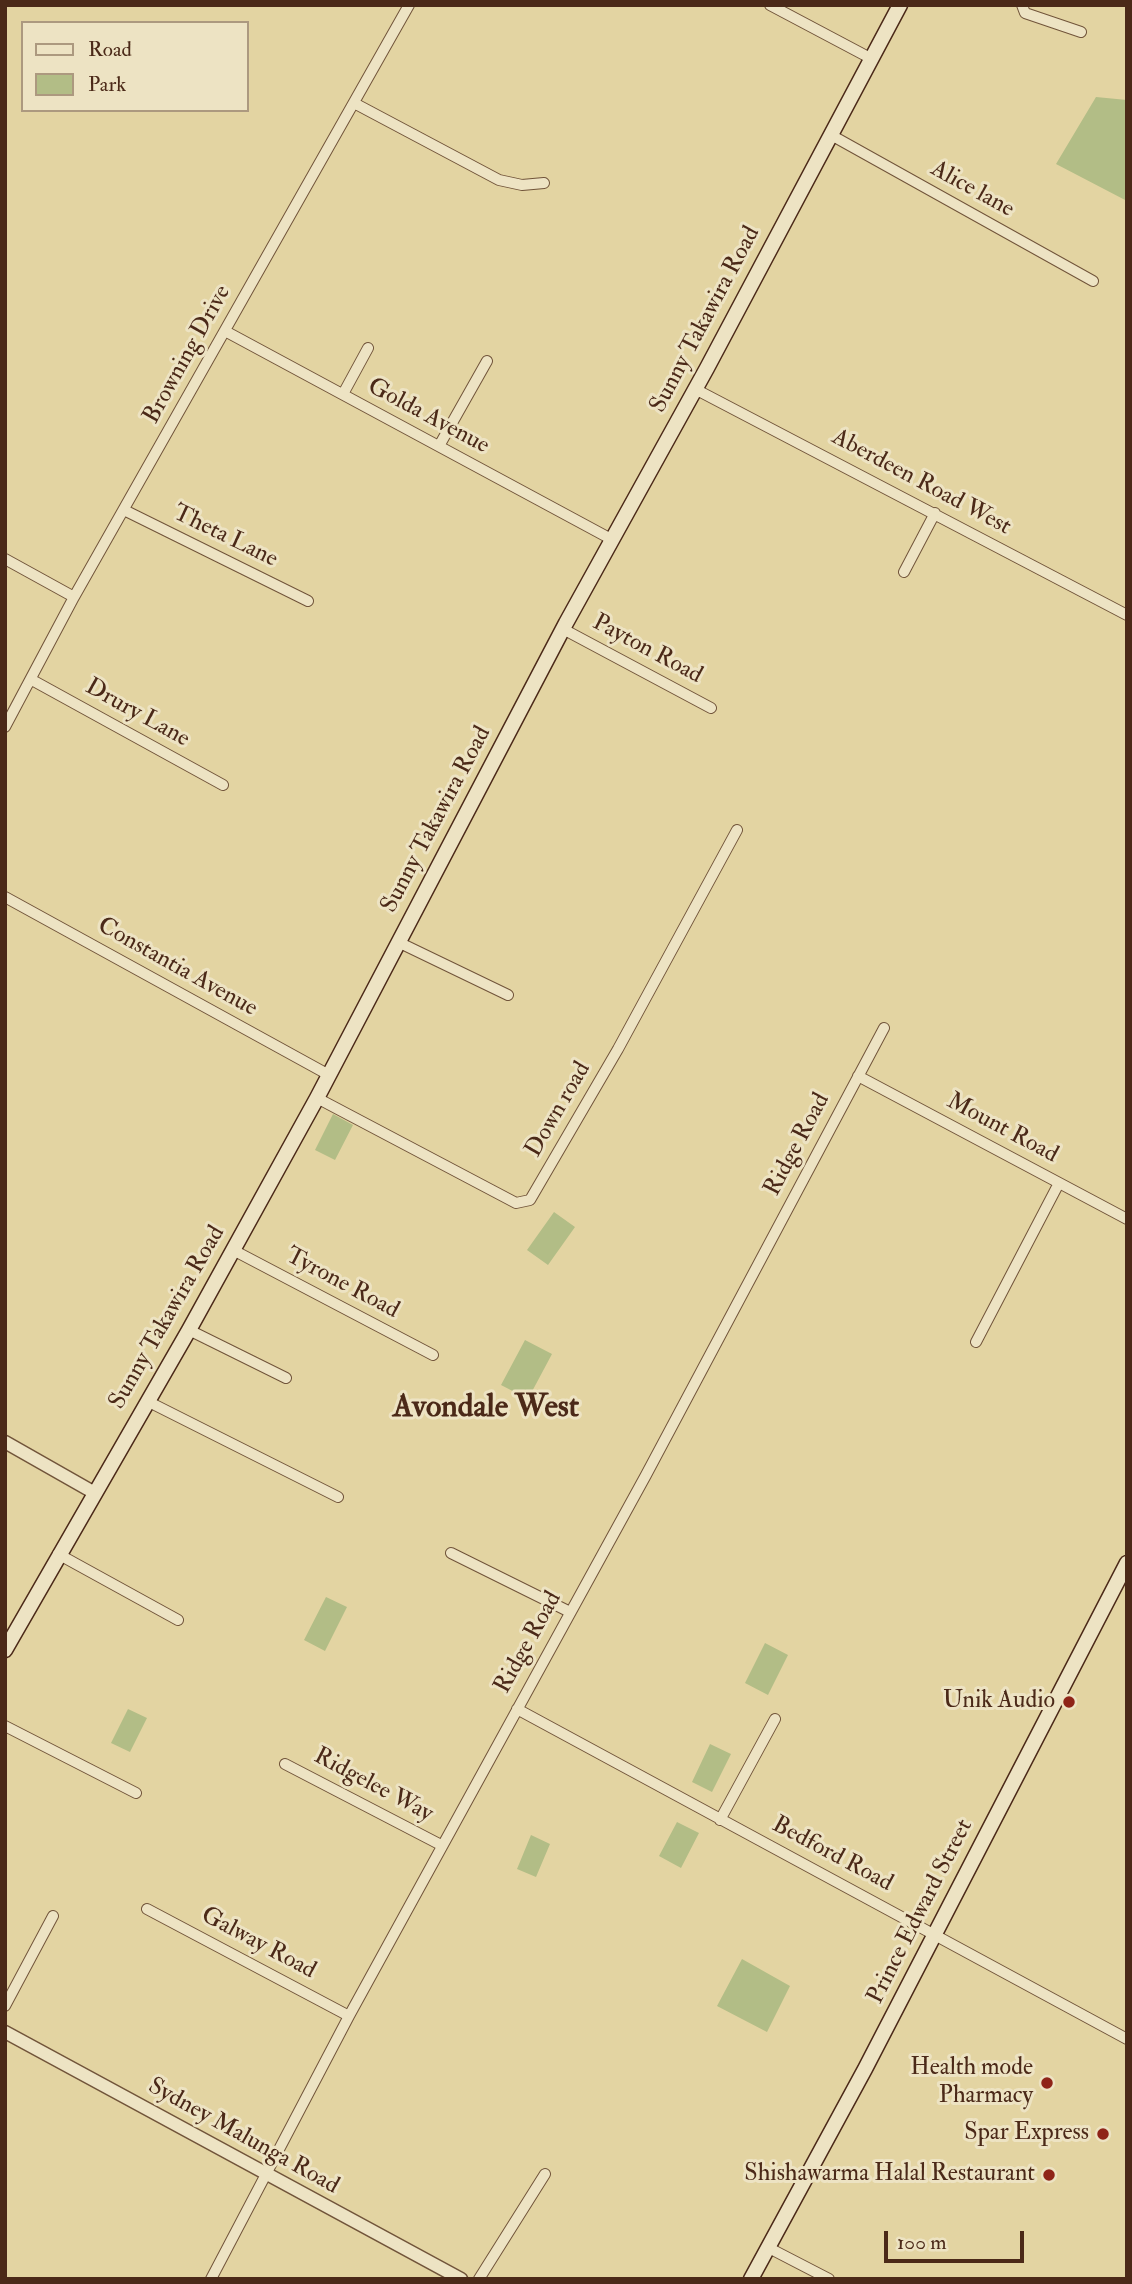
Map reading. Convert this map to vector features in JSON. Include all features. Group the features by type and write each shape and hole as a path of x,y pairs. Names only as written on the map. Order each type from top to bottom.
{"main road":[{"name":"Sunny Takawira Road","path":"5,1650 93,1492 189,1330 329,1075 611,539 695,389 901,5"},
{"name":"Prince Edward Street","path":"751,2279 1127,1563"}],"street":[{"name":"Browning Drive","path":"5,727 74,597 409,5"},
{"path":"770,5 872,59"},
{"path":"1022,5 1025,13 1081,32"},
{"path":"354,103 499,180 522,185 544,183"},
{"name":"Alice lane","path":"831,135 1093,281"},
{"name":"Golda Avenue","path":"225,331 611,539"},
{"path":"342,394 368,348"},
{"path":"439,446 487,361"},
{"name":"Aberdeen Road West","path":"695,389 1127,615"},
{"name":"Theta Lane","path":"124,510 308,601"},
{"path":"904,572 935,513"},
{"path":"5,559 74,597"},
{"name":"Payton Road","path":"563,629 711,708"},
{"name":"Drury Lane","path":"32,680 223,785"},
{"name":"Down road","path":"317,1097 516,1203 530,1200 618,1049 737,830"},
{"name":"Constantia Avenue","path":"5,897 329,1075"},
{"path":"398,942 508,995"},
{"name":"Ridge Road","path":"211,2279 349,2016 884,1028"},
{"name":"Mount Road","path":"858,1076 1127,1219"},
{"path":"976,1342 1059,1183"},
{"name":"Tyrone Road","path":"233,1250 433,1355"},
{"path":"189,1330 286,1378"},
{"path":"147,1401 338,1497"},
{"path":"5,1442 93,1492"},
{"path":"451,1553 570,1612"},
{"path":"58,1554 178,1620"},
{"name":"Bedford Road","path":"517,1709 1127,2039"},
{"path":"720,1819 775,1718"},
{"path":"5,1726 136,1793"},
{"name":"Ridgelee Way","path":"285,1763 441,1845"},
{"name":"Galway Road","path":"147,1909 349,2016"},
{"path":"5,2006 53,1916"},
{"name":"Sydney Malunga Road","path":"5,2032 461,2279"},
{"path":"479,2279 545,2174"},
{"path":"769,2248 829,2279"}],"green space":[{"path":"1096,97 1127,100 1127,201 1056,164"},
{"path":"333,1114 353,1125 335,1160 315,1150"},
{"path":"554,1212 575,1227 548,1265 527,1250"},
{"path":"525,1340 552,1354 528,1399 501,1385"},
{"path":"326,1597 347,1607 325,1651 304,1640"},
{"path":"765,1643 788,1655 768,1695 745,1683"},
{"path":"128,1709 147,1718 130,1752 111,1743"},
{"path":"710,1744 731,1754 712,1792 692,1782"},
{"path":"677,1822 699,1833 681,1868 659,1856"},
{"path":"531,1835 550,1844 536,1877 517,1869"},
{"path":"742,1959 790,1986 767,2032 717,2006"}],"place":[{"name":"Unik Audio","path":"1069,1702"},
{"name":"Health mode Pharmacy","path":"1047,2083"},
{"name":"Spar Express","path":"1103,2134"},
{"name":"Shishawarma Halal Restaurant","path":"1049,2175"}],"district":[{"name":"Avondale West","path":"486,1409"}]}
